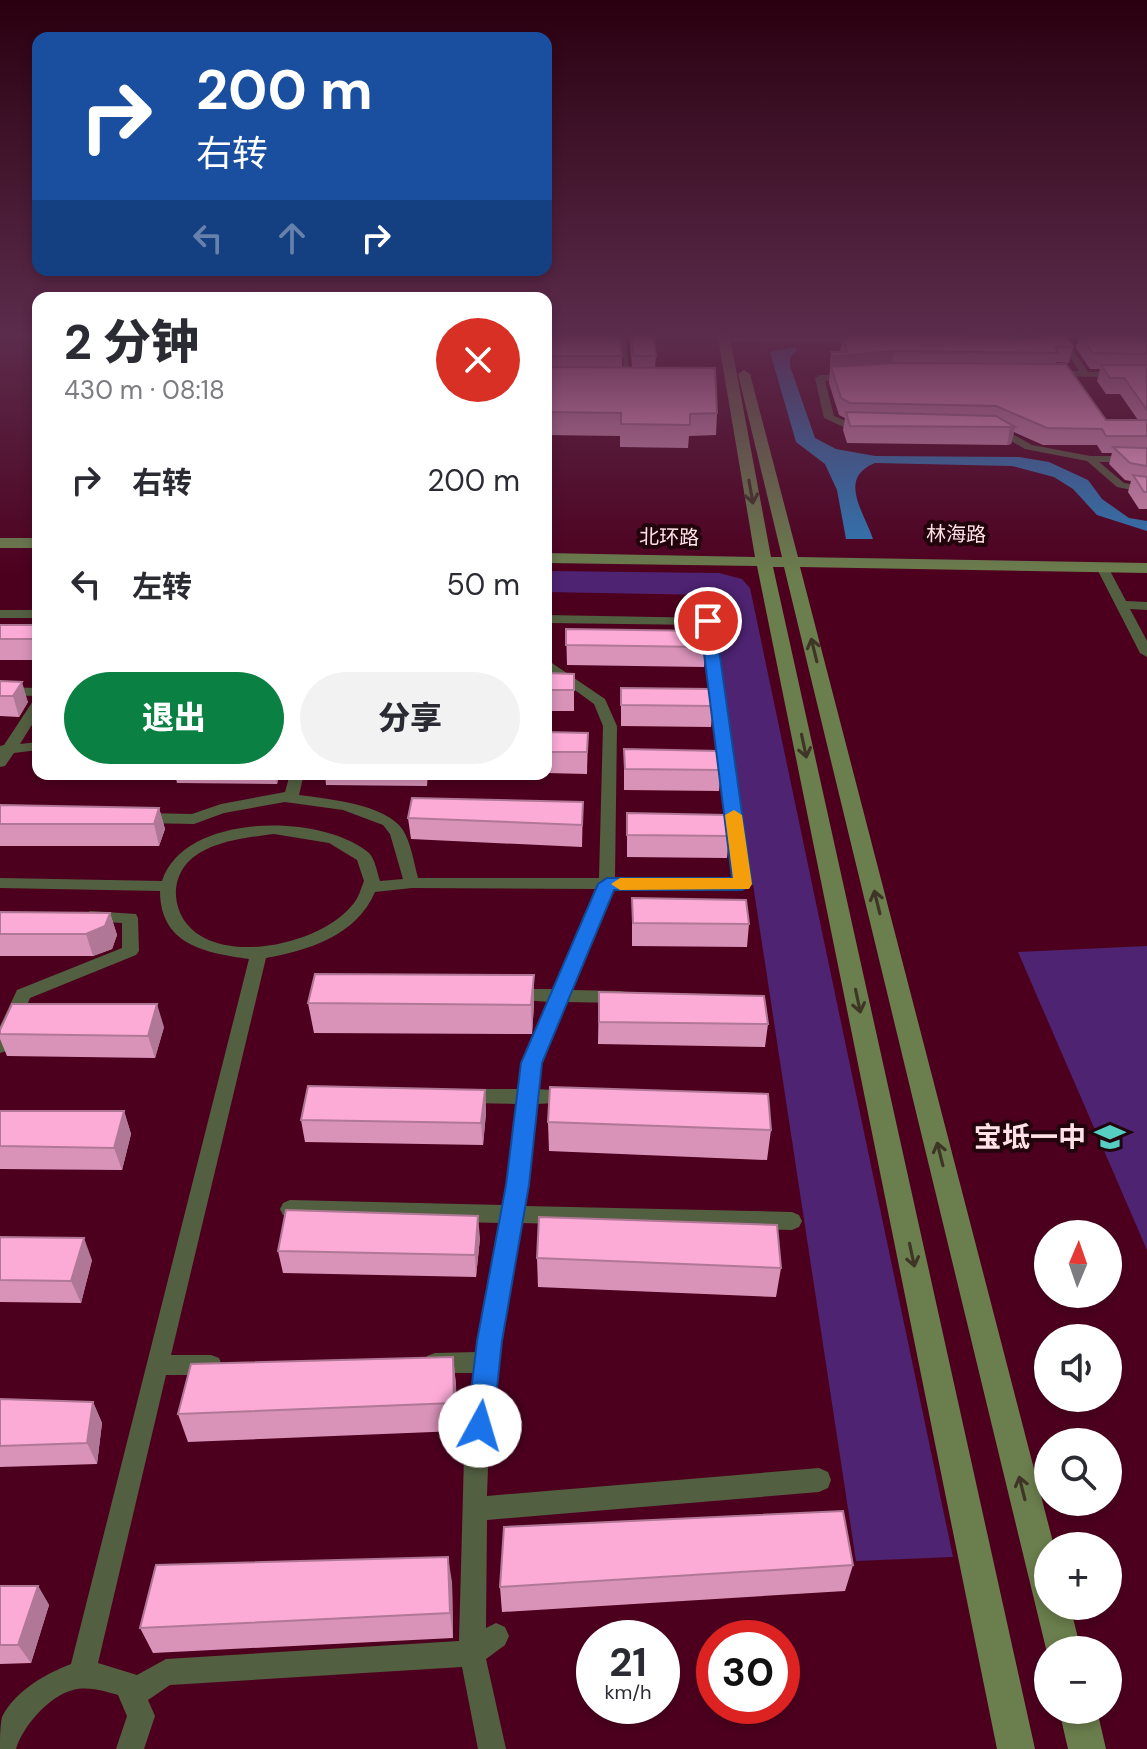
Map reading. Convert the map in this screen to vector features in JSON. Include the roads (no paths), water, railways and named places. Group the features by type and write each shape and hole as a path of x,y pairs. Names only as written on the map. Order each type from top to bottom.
{"main road":[{"path":"732,414 765,557 1016,1749"},
{"path":"753,414 792,558 1034,1535"},
{"path":"0,543 32,543"},
{"path":"0,551 32,551"},
{"name":"北环路","path":"552,551 792,558"},
{"name":"北环路","path":"552,558 765,557"},
{"name":"林海路","path":"792,558 1147,558"},
{"name":"林海路","path":"792,558 1147,568"},
{"path":"1081,1724 1087,1749"}],"street":[{"path":"828,414 829,418 846,425 872,426"},
{"path":"978,428 999,429 1029,447 1090,459 1147,459"},
{"path":"1090,459 1117,484 1147,490"},
{"path":"1102,567 1147,653"},
{"path":"1122,605 1147,606"},
{"path":"0,614 32,614"},
{"path":"373,887 412,883 742,884 708,621 552,619"},
{"path":"492,1749 472,1653 476,1457 487,1362 512,1215 532,1063 607,884 610,726 600,702 552,667"},
{"path":"0,691 32,692"},
{"path":"3,754 32,713"},
{"path":"3,754 32,747"},
{"path":"291,798 296,780"},
{"path":"120,818 194,819 260,800 291,798 346,806 388,822 397,833 412,883"},
{"path":"274,829 319,834 352,845 365,856 373,871 373,887 349,919 321,938 301,948 258,955 194,942 178,929 168,914 169,886 177,868 199,845 274,829"},
{"path":"0,883 169,886"},
{"path":"0,1046 23,994 130,951 130,918 72,917"},
{"path":"82,1674 258,955"},
{"path":"500,994 638,997"},
{"path":"450,1095 589,1097"},
{"path":"290,1209 792,1221"},
{"path":"408,1363 487,1362"},
{"path":"157,1365 236,1364"},
{"path":"475,1509 819,1480"},
{"path":"131,1695 166,1672 472,1653 496,1636"},
{"path":"2,1749 22,1713 49,1685 82,1674 127,1684 141,1716 130,1749"}],"water":[{"path":"788,414 807,414 815,438 836,449 875,456 1019,457 1049,462 1088,480 1102,499 1129,518 1147,521 1147,531 1097,515 1073,489 1054,477 1012,466 875,463 857,477 855,487 873,539 846,539 837,490 825,464 796,442"}],"place":[{"name":"宝坻一中","path":"1110,1137"}]}
